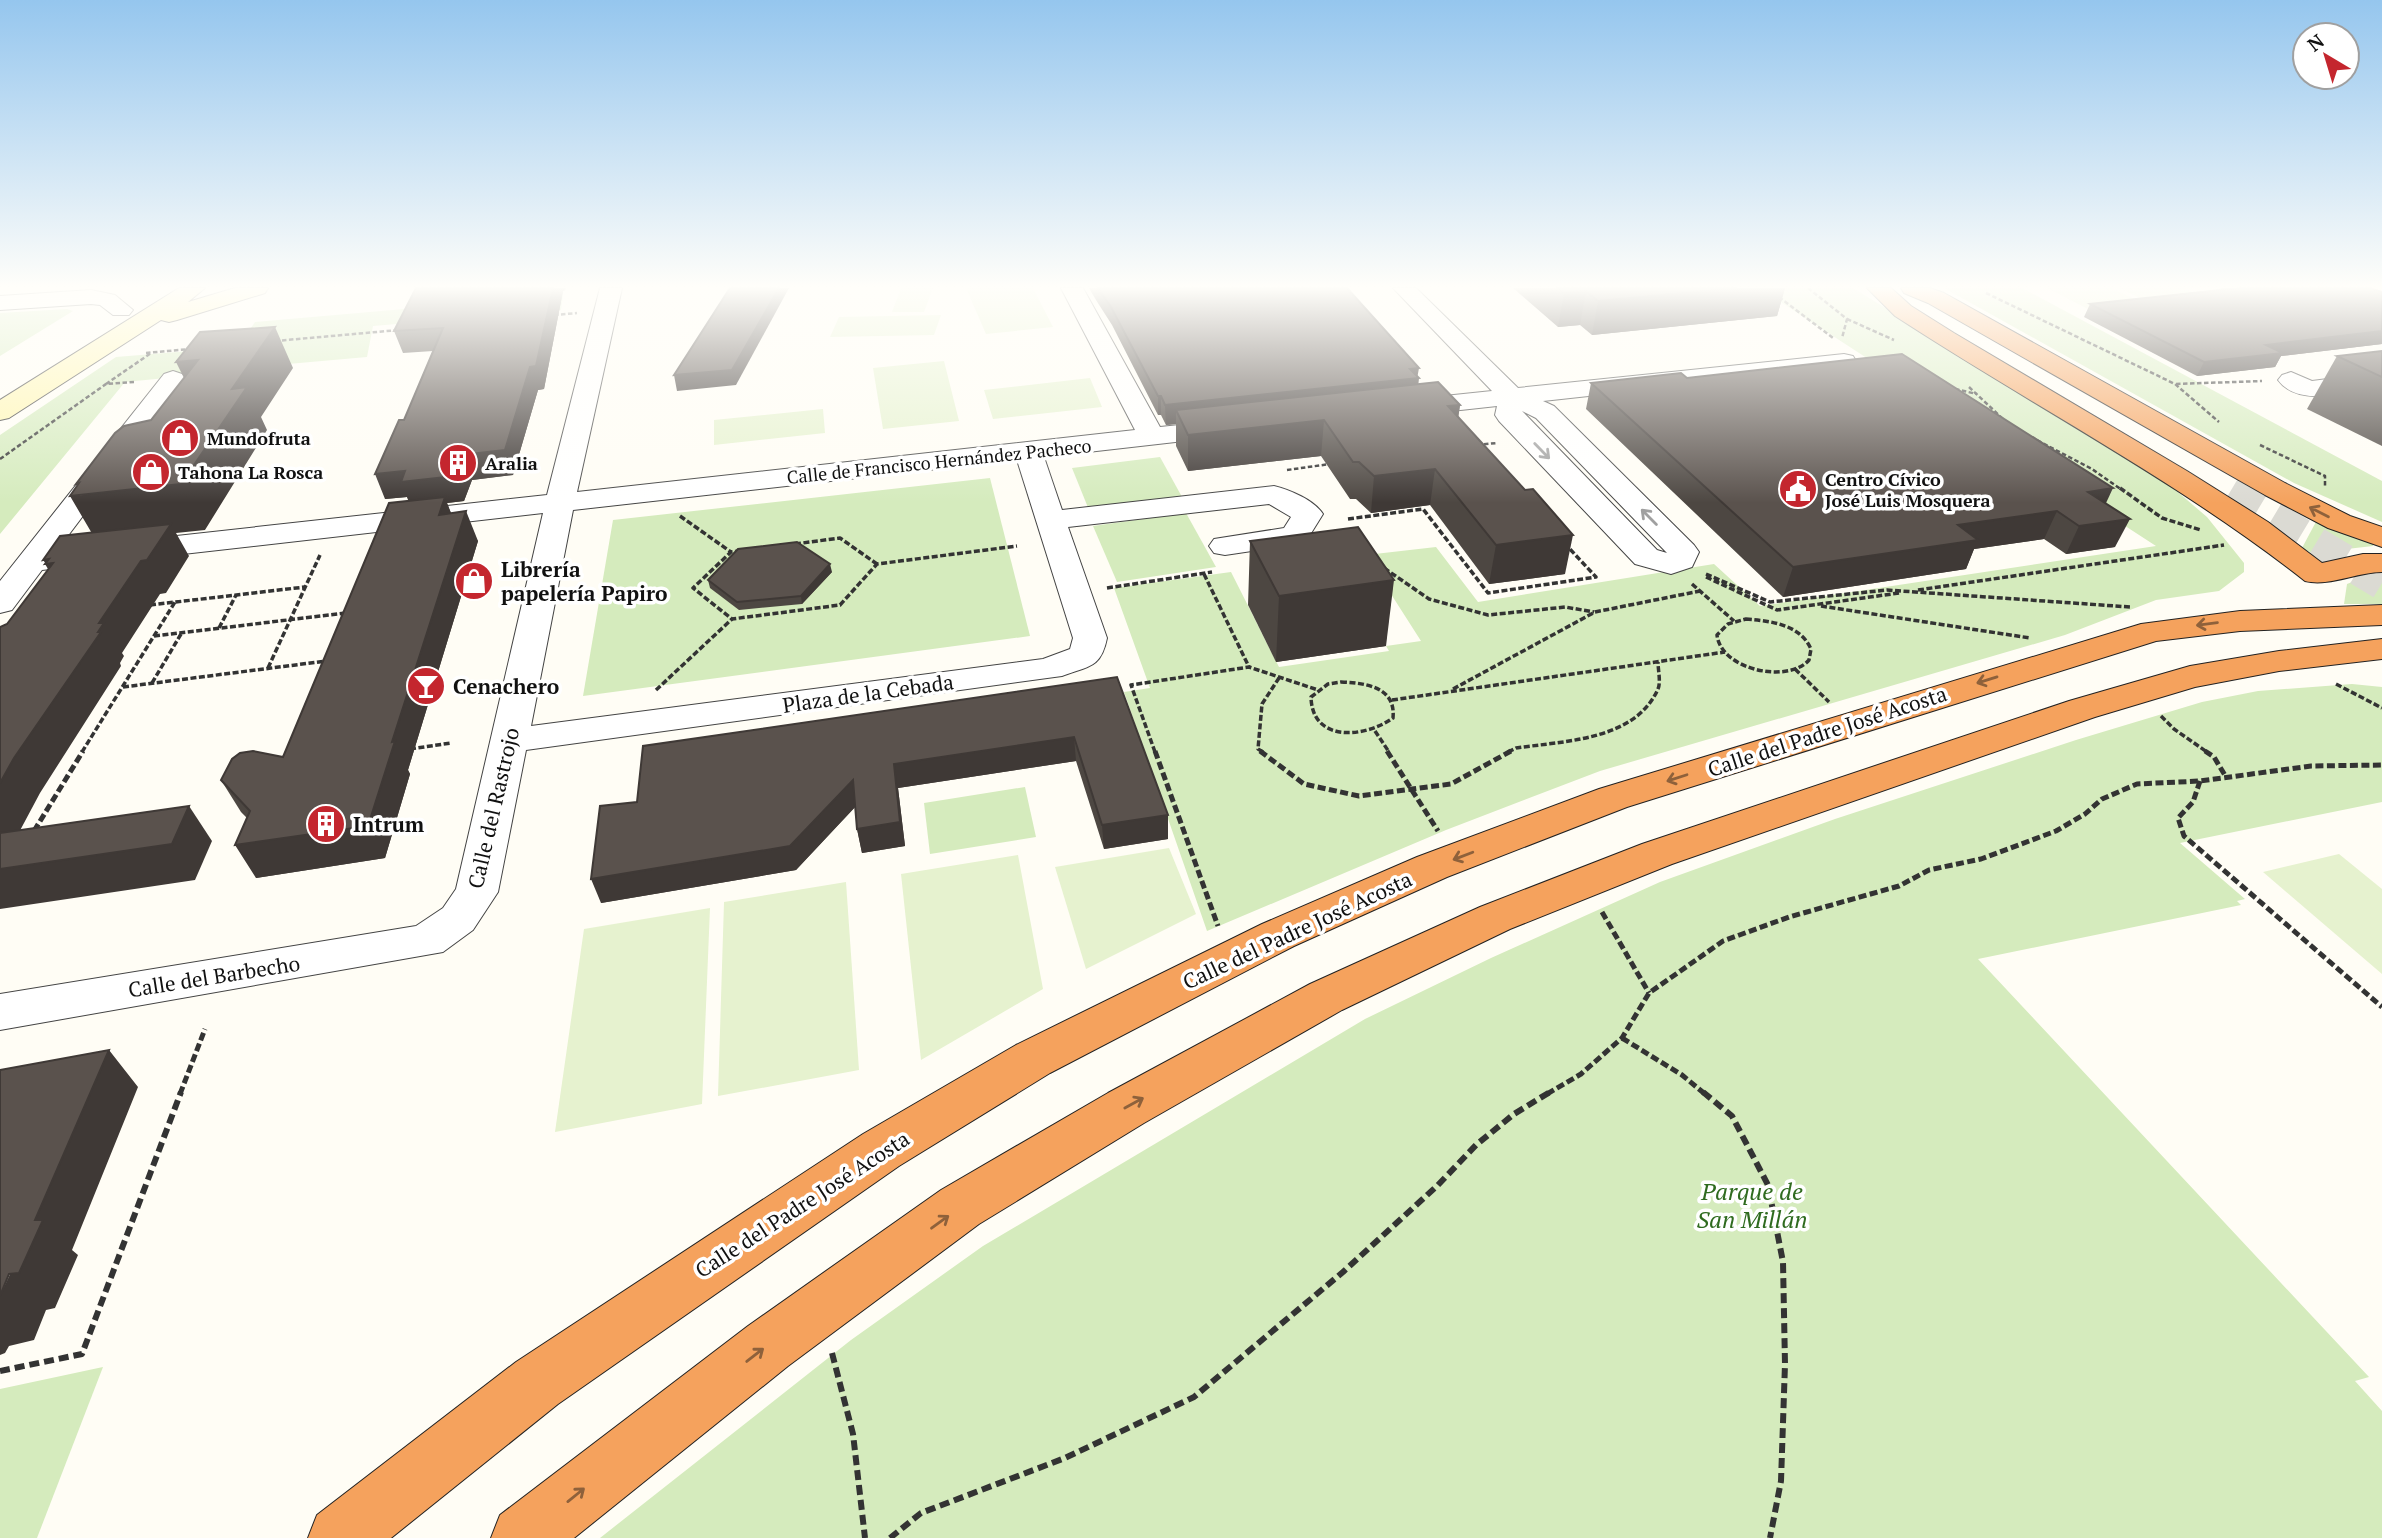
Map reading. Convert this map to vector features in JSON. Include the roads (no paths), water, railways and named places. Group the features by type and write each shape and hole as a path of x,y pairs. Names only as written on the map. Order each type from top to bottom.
{"highway":[{"path":"1981,360 2257,528 2316,574"},
{"path":"2002,360 2230,492"},
{"path":"2027,360 2256,492"},
{"path":"2046,360 2275,489 2339,522 2382,538"},
{"path":"2316,574 2354,565 2382,563"},
{"path":"2316,574 2312,591 2325,615 2380,641"},
{"name":"Calle del Padre José Acosta","path":"341,1538 537,1383 881,1150 1033,1059 1278,935 1432,867 1613,798 1979,682 2153,631 2325,615"},
{"path":"523,1538 768,1346 960,1207 1126,1108 1326,997 1495,918 1657,854 2082,709 2190,677 2380,641"}],"main road":[{"path":"0,385 41,360"},
{"path":"0,412 62,360"}],"street":[{"name":"Calle del Rastrojo","path":"427,940 458,919 477,892 560,503 594,360"},
{"path":"1110,360 1148,430"},
{"path":"1475,360 1512,397"},
{"path":"1379,411 1844,361"},
{"path":"2382,369 2291,380 2308,389 2382,380"},
{"path":"0,603 173,379"},
{"path":"1512,397 1508,415 1646,557 1671,565 1690,566"},
{"name":"Calle de Francisco Hernández Pacheco","path":"34,561 1259,425"},
{"name":"Plaza de la Cebada","path":"508,741 1050,669 1086,655 1090,638 1028,451"},
{"path":"1051,520 1274,495 1308,514 1294,536 1224,558"},
{"name":"Calle del Barbecho","path":"0,1012 427,940"}],"tunnel":[{"path":"2230,492 2382,583"}],"place":[{"name":"Mundofruta","path":"180,438"},
{"name":"Aralia","path":"458,463"},
{"name":"Tahona La Rosca","path":"151,472"},
{"name":"Centro Cívico José Luis Mosquera","path":"1798,489"},
{"name":"Librería papelería Papiro","path":"474,581"},
{"name":"Cenachero","path":"426,686"},
{"name":"Intrum","path":"326,824"}],"park label":[{"name":"Parque de San Millán","path":"1752,1205"}]}
